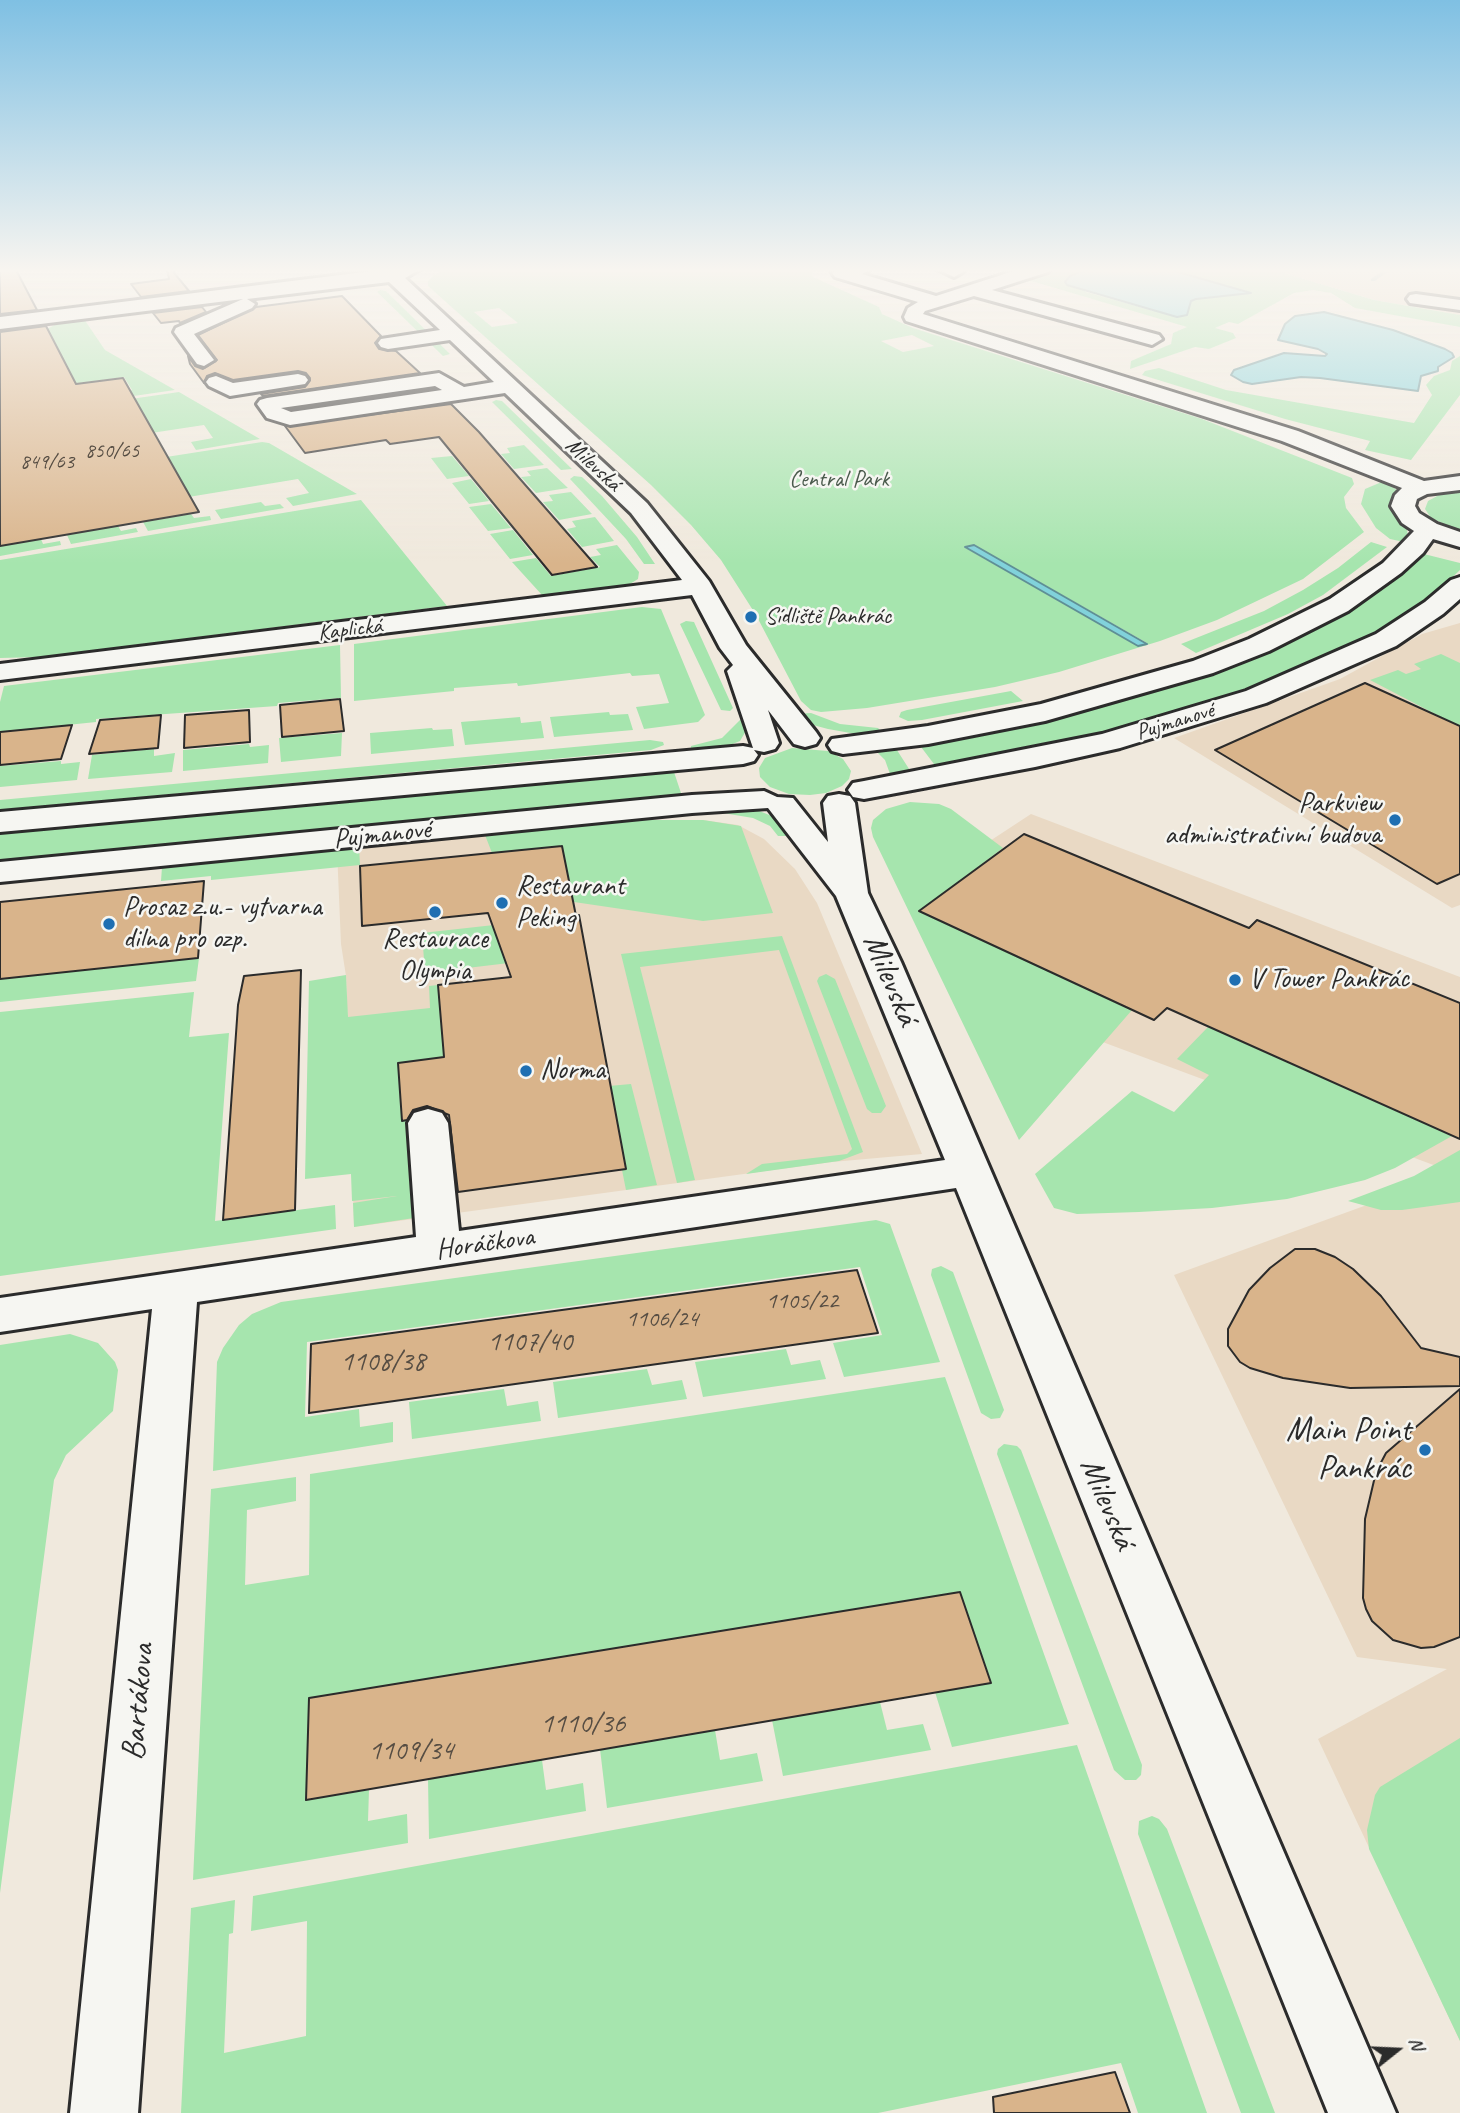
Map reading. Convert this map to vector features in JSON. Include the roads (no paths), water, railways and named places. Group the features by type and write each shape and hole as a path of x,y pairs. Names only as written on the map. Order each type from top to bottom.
{"street":[{"path":"216,382 230,390 397,367"},
{"name":"Milevská","path":"474,367 509,386 639,508 700,586 734,648 805,738"},
{"path":"1072,367 1290,436 1422,488"},
{"path":"460,393 439,379 267,404 274,414 290,419 509,386"},
{"path":"1459,483 1422,488 1407,495 1403,506 1410,517 1428,529 1460,540"},
{"name":"Pujmanové","path":"843,745 928,735 1045,712 1203,667 1259,645 1339,605 1392,568 1415,548 1428,529"},
{"name":"Pujmanové","path":"851,797 1109,742 1256,697 1386,640 1434,607 1460,585"},
{"name":"Kaplická","path":"0,672 700,586"},
{"name":"Milevská","path":"734,648 754,749"},
{"name":"Milevská","path":"852,894 851,797 871,780 872,770 857,752 843,745 805,738 754,749 737,764 736,774 740,784 773,803 852,894 1362,2113"},
{"name":"Pujmanové","path":"0,822 754,749"},
{"path":"773,803 820,807 851,797"},
{"name":"Pujmanové","path":"0,872 692,804 773,803"},
{"path":"428,1123 439,1251"},
{"name":"Horáčkova","path":"0,1315 439,1251 750,1189 970,1171"},
{"name":"Bartákova","path":"104,2113 176,1290"}],"water":[{"path":"1244,367 1439,367 1438,371 1421,376 1418,391 1301,377 1252,384 1231,375 1234,370"},
{"path":"974,545 1147,644 1138,646 965,547"}],"place":[{"name":"Sídliště Pankrác","path":"751,617"},
{"name":"Parkview administrativní budova","path":"1395,820"},
{"name":"Restaurant Peking","path":"502,903"},
{"name":"Restaurace Olympia","path":"435,912"},
{"name":"Prosaz z.u.- vytvarna dilna pro ozp.","path":"109,924"},
{"name":"V Tower Pankrác","path":"1235,980"},
{"name":"Norma","path":"526,1071"},
{"name":"Main Point Pankrác","path":"1425,1450"}],"park label":[{"name":"Central Park","path":"839,480"}]}
